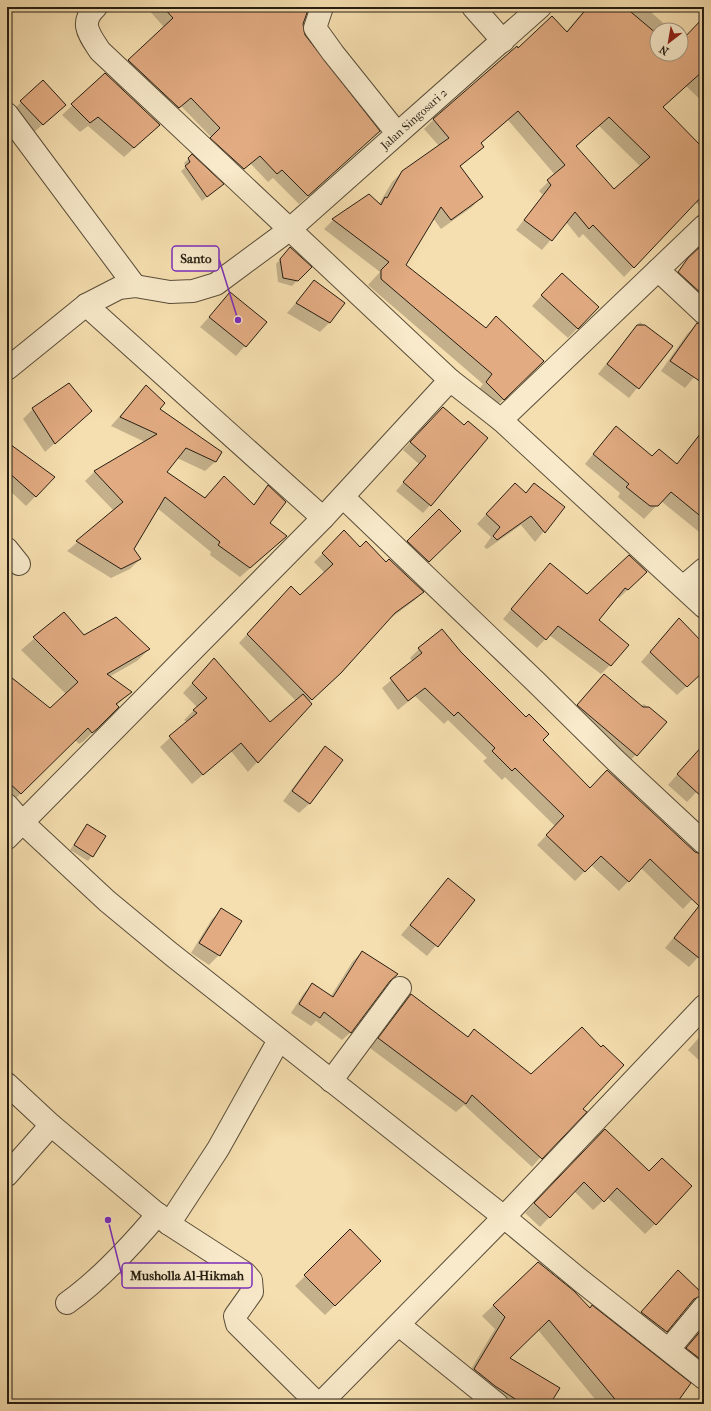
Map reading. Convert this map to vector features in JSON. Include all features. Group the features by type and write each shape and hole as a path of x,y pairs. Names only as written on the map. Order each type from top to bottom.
{"street":[{"path":"96,7 89,13 86,21 88,32 100,51 450,380 501,420 704,607"},
{"path":"322,7 315,28 333,53 397,133"},
{"path":"473,7 503,41"},
{"name":"Jalan Singosari 2","path":"135,286 170,292 193,291 216,284 289,230 540,7"},
{"path":"7,114 135,286 119,288 86,305 7,369"},
{"path":"501,420 704,226"},
{"path":"658,270 704,313"},
{"path":"86,305 323,518"},
{"path":"7,838 323,518 450,380"},
{"path":"343,497 615,760 704,843"},
{"path":"683,587 704,569"},
{"path":"7,805 22,822 107,901 279,1040 504,1217 580,1280 704,1378"},
{"path":"332,1081 400,988"},
{"path":"7,1084 51,1125 164,1219 245,1272 251,1280 252,1292 235,1316 237,1324 319,1404 399,1326 704,1006"},
{"path":"67,1303 82,1292 117,1258 164,1219 218,1149 279,1040"},
{"path":"7,1174 51,1125"},
{"path":"669,1349 704,1307"},
{"path":"399,1326 497,1404"}],"building":[{"path":"163,7 309,7 303,24 305,35 380,131 308,196 282,170 277,174 260,156 244,169 210,138 220,128 191,98 179,108 128,60 173,18"},
{"path":"588,7 625,7 649,27 649,62 689,62 689,33 704,17 704,70 663,107 704,149 704,194 634,268 593,225 589,229 575,212 552,241 524,220 551,185 547,180 565,165 518,111 481,143 484,147 460,166 483,197 451,220 441,207 406,265 486,328 496,316 544,361 504,400 486,382 492,374 381,279 381,270 389,262 332,219 369,194 381,205 385,197 387,198 402,171 449,138 433,119 517,46 518,48 552,16 567,32","holes":["609,117 650,157 614,189 576,146"]},
{"path":"105,73 160,125 134,148 98,117 90,123 71,104"},
{"path":"43,80 66,105 43,125 20,101"},
{"path":"192,154 224,184 207,197 185,166 190,162 188,158"},
{"path":"704,243 704,296 678,272 688,258"},
{"path":"290,247 312,267 298,281 283,278 280,259"},
{"path":"562,273 599,307 578,329 541,295"},
{"path":"314,280 345,303 330,323 296,303"},
{"path":"230,292 267,322 246,347 209,317"},
{"path":"697,323 704,325 704,384 670,361"},
{"path":"637,325 645,325 673,346 639,389 607,364"},
{"path":"69,383 92,411 55,444 32,408"},
{"path":"146,385 165,403 160,409 222,452 216,462 186,448 167,472 205,498 224,476 254,505 268,485 286,502 270,523 287,536 250,568 218,545 220,542 165,497 134,549 141,559 121,569 76,541 123,502 94,471 157,434 120,417"},
{"path":"443,407 464,425 468,421 488,438 431,506 403,482 426,456 410,442"},
{"path":"616,426 652,456 659,449 677,464 704,429 704,519 671,492 658,506 650,506 626,487 629,484 593,454"},
{"path":"7,442 55,477 36,497 7,471"},
{"path":"515,483 526,493 534,483 565,507 545,533 531,516 497,540 493,536 500,527 486,514"},
{"path":"439,509 461,531 429,562 407,541"},
{"path":"344,530 360,547 366,541 386,562 389,559 424,592 395,613 341,673 312,700 247,634 291,586 300,595 333,564 322,553"},
{"path":"629,555 647,572 628,590 625,588 599,620 629,645 611,666 558,626 546,640 511,609 550,563 587,594"},
{"path":"64,612 84,635 116,617 150,649 107,674 132,692 116,704 119,707 97,729 92,733 88,728 21,794 7,781 7,674 50,708 78,682 33,637"},
{"path":"679,618 704,644 704,671 687,687 650,652"},
{"path":"442,629 461,652 526,717 529,714 549,734 543,740 590,788 607,770 695,852 704,855 704,962 674,938 699,906 650,859 629,882 601,856 585,872 546,835 564,816 515,768 512,771 492,751 495,748 458,712 454,716 425,688 408,701 390,678 422,653 418,648"},
{"path":"214,658 270,722 303,694 312,704 258,763 241,743 203,775 169,736 197,713 193,710 207,698 192,683"},
{"path":"604,674 643,707 649,707 667,722 637,756 577,705"},
{"path":"704,744 704,799 677,774"},
{"path":"325,746 343,760 310,804 292,791"},
{"path":"87,824 106,836 93,857 74,845"},
{"path":"448,878 475,900 438,947 410,925"},
{"path":"221,908 242,921 220,956 199,943"},
{"path":"362,951 398,974 390,981 351,1033 324,1012 320,1018 299,1004 312,983 333,997"},
{"path":"411,994 468,1037 474,1029 531,1074 582,1027 601,1047 603,1045 624,1065 583,1109 587,1112 542,1159 472,1095 466,1104 378,1038"},
{"path":"605,1129 649,1171 662,1158 692,1186 656,1225 617,1188 604,1202 584,1182 550,1218 534,1203"},
{"path":"350,1229 381,1261 335,1306 304,1275"},
{"path":"538,1262 574,1291 590,1308 592,1305 691,1383 676,1404 619,1404 549,1320 510,1358 560,1388 550,1404 523,1404 495,1386 474,1369 505,1317 493,1305"},
{"path":"678,1270 704,1295 694,1299 667,1332 641,1312"},
{"path":"704,1327 704,1362 686,1348"}],"place":[{"name":"Santo","path":"238,320"},
{"name":"Musholla Al-Hikmah","path":"108,1220"}]}
